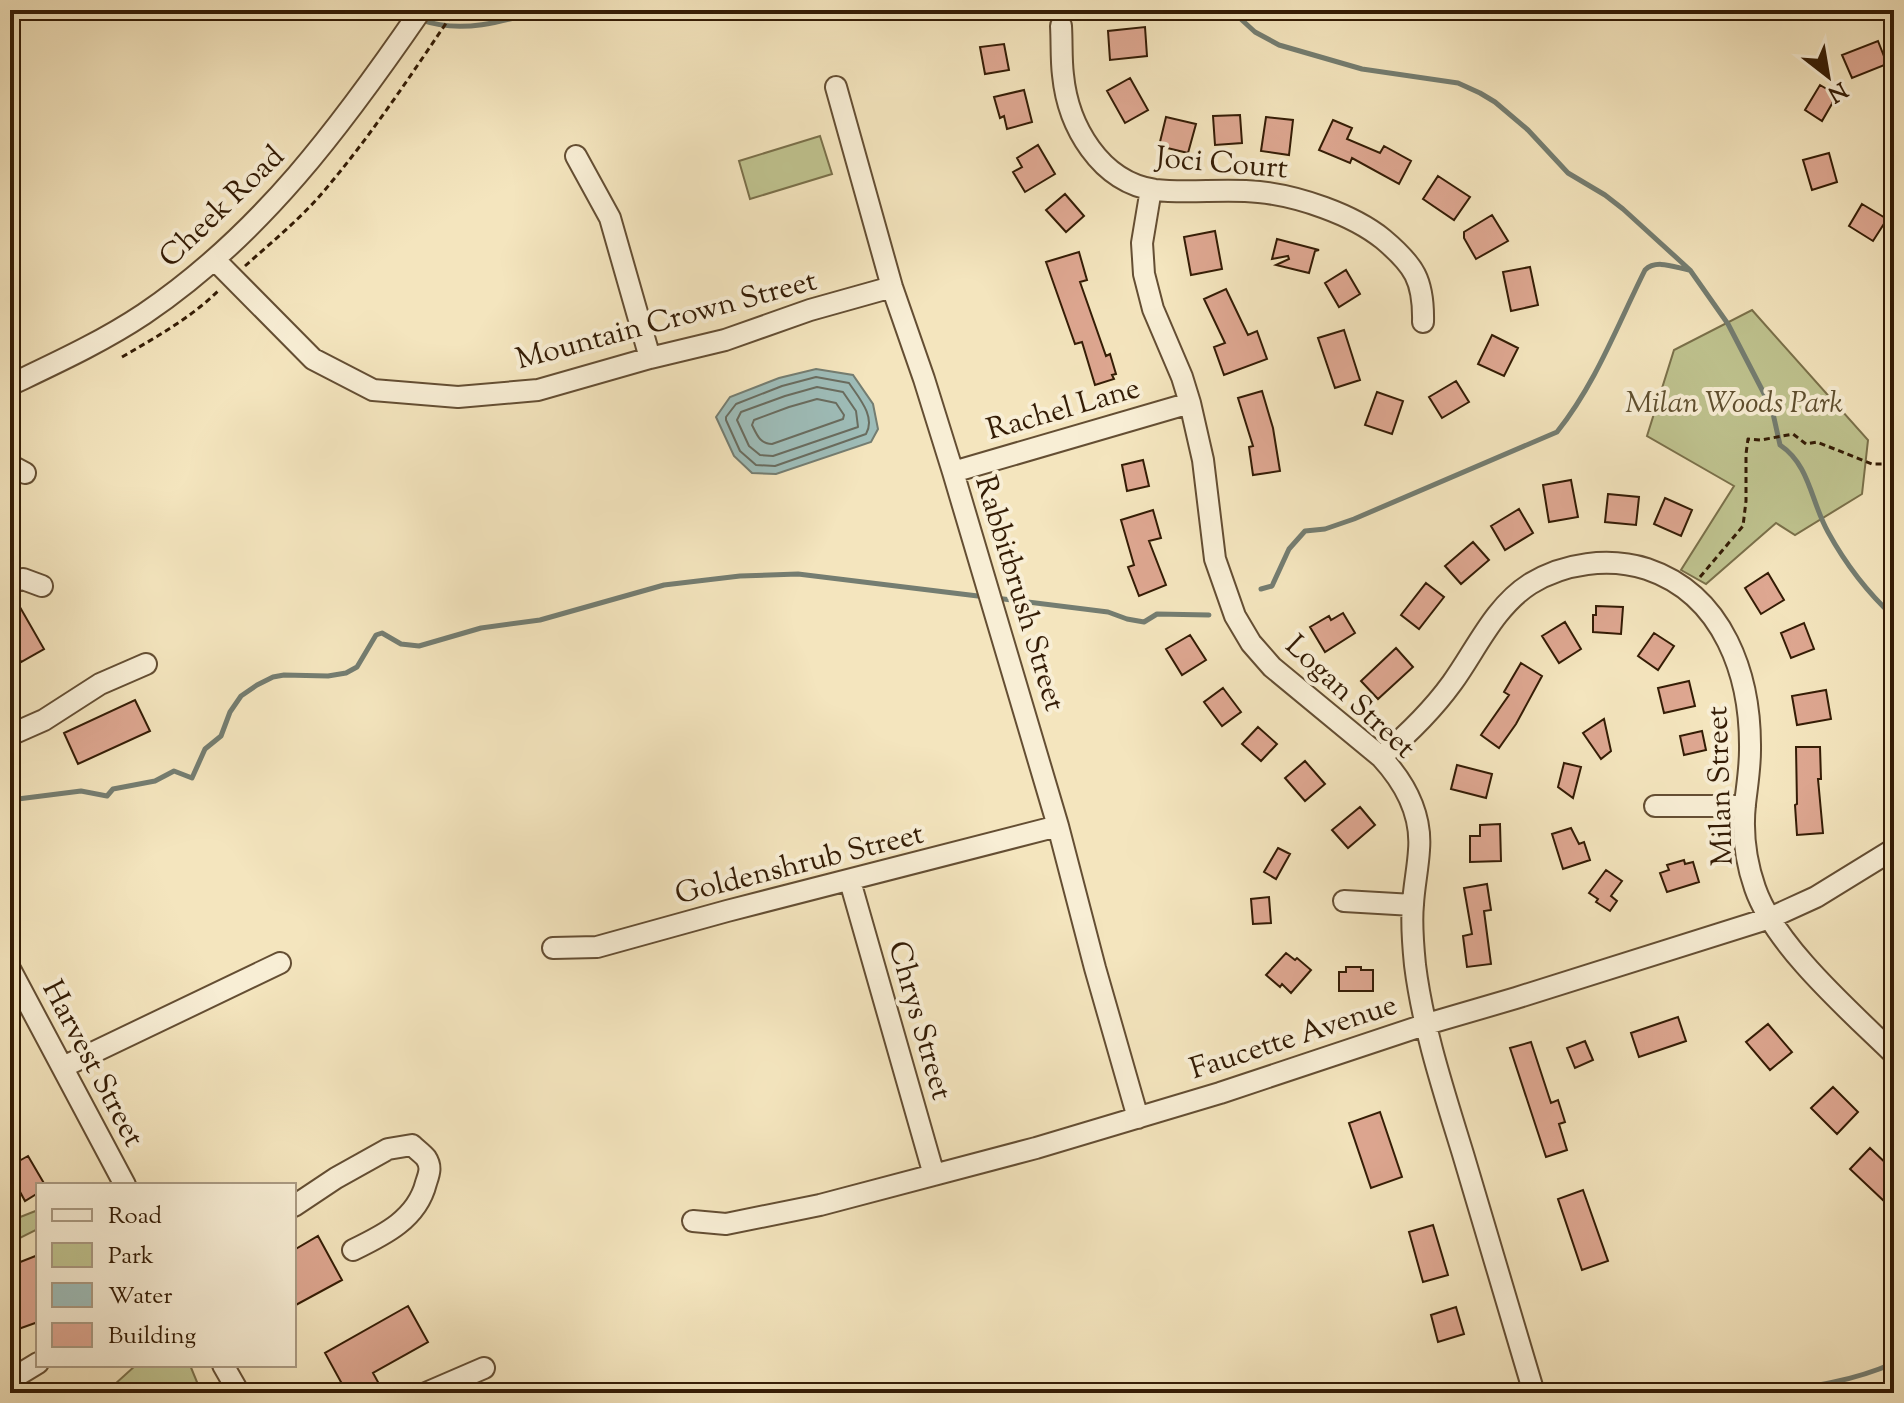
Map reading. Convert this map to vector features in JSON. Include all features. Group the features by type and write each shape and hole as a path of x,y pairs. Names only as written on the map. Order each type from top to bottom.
{"street":[{"name":"Cheek Road","path":"10,385 104,339 171,295 215,260 289,187 324,145 421,10"},
{"name":"Joci Court","path":"1061,26 1063,76 1077,127 1087,147 1108,168 1151,189 1279,195 1315,204 1355,222 1377,234 1408,262 1418,279 1423,300 1423,322"},
{"name":"Rabbitbrush Street","path":"836,87 892,287 953,472 1058,826 1138,1118"},
{"path":"576,156 610,218 650,358"},
{"name":"Logan Street","path":"1151,189 1142,243 1144,274 1153,309 1190,403 1203,460 1215,559 1235,616 1251,643 1272,667 1381,757 1396,774 1406,790 1418,825 1420,848 1412,932 1427,1024 1460,1147 1534,1393"},
{"name":"Mountain Crown Street","path":"215,260 313,359 373,390 458,397 538,390 725,340 810,310 892,287"},
{"name":"Rachel Lane","path":"953,472 1190,403"},
{"name":"Milan Street","path":"1381,757 1411,732 1436,704 1491,624 1528,585 1550,574 1593,564 1616,563 1650,570 1676,583 1702,603 1721,630 1730,645 1747,698 1750,735 1745,831 1750,872 1756,891 1770,918 1793,949 1894,1054"},
{"path":"10,582 23,579 42,586"},
{"path":"10,735 44,720 100,684 146,664"},
{"path":"1655,806 1745,806"},
{"name":"Goldenshrub Street","path":"553,948 597,947 1058,826"},
{"name":"Faucette Avenue","path":"693,1221 726,1224 820,1205 1220,1093 1427,1024 1770,918 1816,897 1894,849"},
{"name":"Chrys Street","path":"850,881 934,1175"},
{"path":"1344,901 1413,905"},
{"path":"63,1067 280,963"},
{"name":"Harvest Street","path":"10,969 124,1183"},
{"path":"296,1205 388,1149 412,1145 427,1159 430,1170 416,1209 384,1235 353,1250"},
{"path":"10,1380 36,1364"},
{"path":"224,1367 239,1393"},
{"path":"426,1393 484,1368"}],"path":[{"path":"258,254 328,187 455,10"},
{"path":"122,357 199,309 224,285"},
{"path":"1689,591 1743,526 1748,439 1793,434 1806,444 1817,442 1872,464 1894,464"}],"green space":[{"path":"820,136 832,174 750,199 739,161"},
{"name":"Milan Woods Park","path":"1752,310 1868,440 1862,494 1795,535 1776,523 1706,584 1681,570 1734,486 1647,436 1674,350"},
{"path":"36,1211 36,1230 10,1243 10,1221"},
{"path":"134,1367 191,1367 199,1387 195,1393 101,1393"}],"water":[{"path":"816,369 853,375 873,404 878,429 871,442 776,474 752,473 734,456 716,417 730,397 779,378"}],"building":[{"path":"1145,27 1147,56 1110,60 1108,31"},
{"path":"1878,41 1887,64 1852,78 1842,55"},
{"path":"1004,44 1009,70 985,74 980,47"},
{"path":"1130,78 1148,110 1125,123 1107,91"},
{"path":"1820,85 1837,95 1822,121 1805,110"},
{"path":"1024,90 1032,122 1007,129 994,97"},
{"path":"1240,115 1242,143 1215,145 1213,116"},
{"path":"1166,117 1196,124 1188,153 1159,146"},
{"path":"1266,117 1293,120 1289,155 1261,151"},
{"path":"1333,120 1352,128 1347,139 1380,153 1384,146 1411,161 1399,184 1352,158 1350,163 1319,150"},
{"path":"1038,145 1055,174 1025,192 1013,172 1022,167 1017,158"},
{"path":"1829,153 1837,182 1812,190 1803,160"},
{"path":"1438,176 1470,197 1454,220 1423,199"},
{"path":"1065,194 1084,216 1066,232 1046,210"},
{"path":"1862,204 1887,219 1873,241 1849,226"},
{"path":"1492,215 1508,241 1476,259 1464,238 1464,232"},
{"path":"1215,231 1222,269 1191,275 1184,237"},
{"path":"1277,239 1319,250 1315,251 1309,273 1276,265 1289,259 1288,256 1272,259"},
{"path":"1079,252 1087,280 1080,282 1106,356 1110,354 1116,374 1112,375 1114,379 1095,385 1082,342 1075,344 1046,262"},
{"path":"1530,267 1538,305 1511,311 1503,272"},
{"path":"1346,270 1360,294 1339,307 1325,283"},
{"path":"1226,289 1248,335 1257,331 1267,359 1224,375 1214,347 1225,343 1204,299"},
{"path":"1344,330 1360,380 1335,388 1318,338"},
{"path":"1492,335 1518,348 1504,376 1478,364"},
{"path":"1456,381 1469,402 1442,418 1429,397"},
{"path":"1262,391 1273,428 1280,471 1253,475 1249,447 1253,446 1238,398"},
{"path":"1377,392 1403,401 1392,434 1365,425"},
{"path":"1143,460 1149,486 1127,491 1122,465"},
{"path":"1571,480 1578,517 1549,522 1543,485"},
{"path":"1608,494 1639,497 1636,525 1605,522"},
{"path":"1665,498 1692,510 1681,536 1654,524"},
{"path":"1519,509 1533,533 1505,550 1491,526"},
{"path":"1153,510 1161,538 1149,541 1166,585 1139,596 1128,567 1134,565 1121,520"},
{"path":"1473,542 1489,560 1461,584 1445,566"},
{"path":"1768,573 1784,600 1761,614 1745,588"},
{"path":"1426,583 1444,597 1419,629 1401,615"},
{"path":"10,595 13,595 44,649 21,662 15,650 10,653"},
{"path":"1596,606 1623,607 1621,634 1593,632"},
{"path":"1343,613 1355,633 1325,652 1310,627 1329,616 1331,620"},
{"path":"1565,622 1581,649 1559,663 1542,636"},
{"path":"1804,623 1814,649 1791,658 1781,633"},
{"path":"1654,633 1674,646 1658,670 1638,656"},
{"path":"1190,635 1206,660 1182,675 1166,649"},
{"path":"1396,648 1413,667 1378,699 1361,681"},
{"path":"1521,663 1542,676 1499,748 1481,735 1509,695 1504,692"},
{"path":"1689,681 1695,706 1664,713 1658,688"},
{"path":"1223,688 1241,712 1222,726 1204,702"},
{"path":"1826,690 1831,719 1797,725 1792,696"},
{"path":"135,700 150,731 78,764 64,733"},
{"path":"1604,719 1611,751 1601,759 1583,733"},
{"path":"1258,727 1277,744 1261,761 1242,744"},
{"path":"1702,731 1706,750 1684,755 1680,736"},
{"path":"1796,747 1820,747 1821,779 1818,779 1823,833 1797,835"},
{"path":"1305,761 1325,784 1305,801 1285,778"},
{"path":"1564,763 1581,767 1573,798 1558,787"},
{"path":"1457,765 1492,774 1486,798 1451,789"},
{"path":"1360,807 1375,825 1348,848 1332,830"},
{"path":"1500,824 1501,861 1470,862 1470,836 1480,836 1480,825"},
{"path":"1571,828 1579,844 1584,842 1590,860 1563,869 1552,834"},
{"path":"1278,848 1290,854 1276,879 1264,872"},
{"path":"1684,860 1685,864 1693,862 1699,882 1667,892 1660,873 1669,870 1667,865"},
{"path":"1606,870 1622,881 1611,896 1617,901 1610,911 1589,893"},
{"path":"1487,884 1491,910 1484,911 1491,964 1467,967 1463,936 1472,934 1464,888"},
{"path":"1269,897 1271,923 1253,924 1251,899"},
{"path":"1286,953 1311,970 1291,993 1266,975"},
{"path":"1346,967 1373,970 1373,991 1339,991 1339,972 1346,972"},
{"path":"1678,1017 1686,1041 1639,1057 1631,1033"},
{"path":"1768,1024 1792,1052 1770,1070 1746,1042"},
{"path":"1585,1041 1593,1060 1575,1068 1567,1048"},
{"path":"1531,1042 1551,1103 1558,1100 1565,1122 1559,1124 1567,1150 1546,1157 1510,1048"},
{"path":"1833,1087 1858,1112 1837,1134 1811,1108"},
{"path":"1380,1112 1402,1177 1371,1188 1349,1123"},
{"path":"1870,1148 1894,1171 1894,1192 1885,1202 1850,1169"},
{"path":"28,1156 44,1183 36,1183 36,1194 25,1201 19,1190 10,1196 10,1166"},
{"path":"1583,1190 1608,1261 1582,1270 1558,1199"},
{"path":"1433,1225 1448,1275 1423,1282 1409,1232"},
{"path":"318,1236 342,1280 296,1305 296,1249"},
{"path":"36,1256 36,1323 10,1332 10,1266"},
{"path":"408,1306 428,1342 373,1373 384,1393 347,1393 325,1353"},
{"path":"1456,1307 1464,1334 1438,1342 1431,1315"}],"waterway":[{"path":"398,10 412,16"},
{"path":"421,20 451,26 482,25 542,10"},
{"path":"1231,10 1255,32 1279,45 1362,69 1458,83 1480,93 1528,130 1568,173 1623,209 1690,270 1728,324 1772,409 1780,445 1804,473 1835,544 1866,588 1894,617"},
{"path":"1261,589 1272,586 1289,549 1305,531 1325,529 1354,519 1557,432 1595,374 1645,270 1660,264 1689,270"},
{"path":"10,800 81,791 107,796 113,789 155,781 174,771 192,778 205,749 221,736 230,712 241,696 273,677 346,673 357,667 376,635 382,633 401,644 419,646 481,628 540,620 664,585 740,576 798,574 986,597"},
{"path":"995,598 1108,612 1144,622 1157,614 1209,615"},
{"path":"1764,1393 1846,1379 1894,1363"}]}
